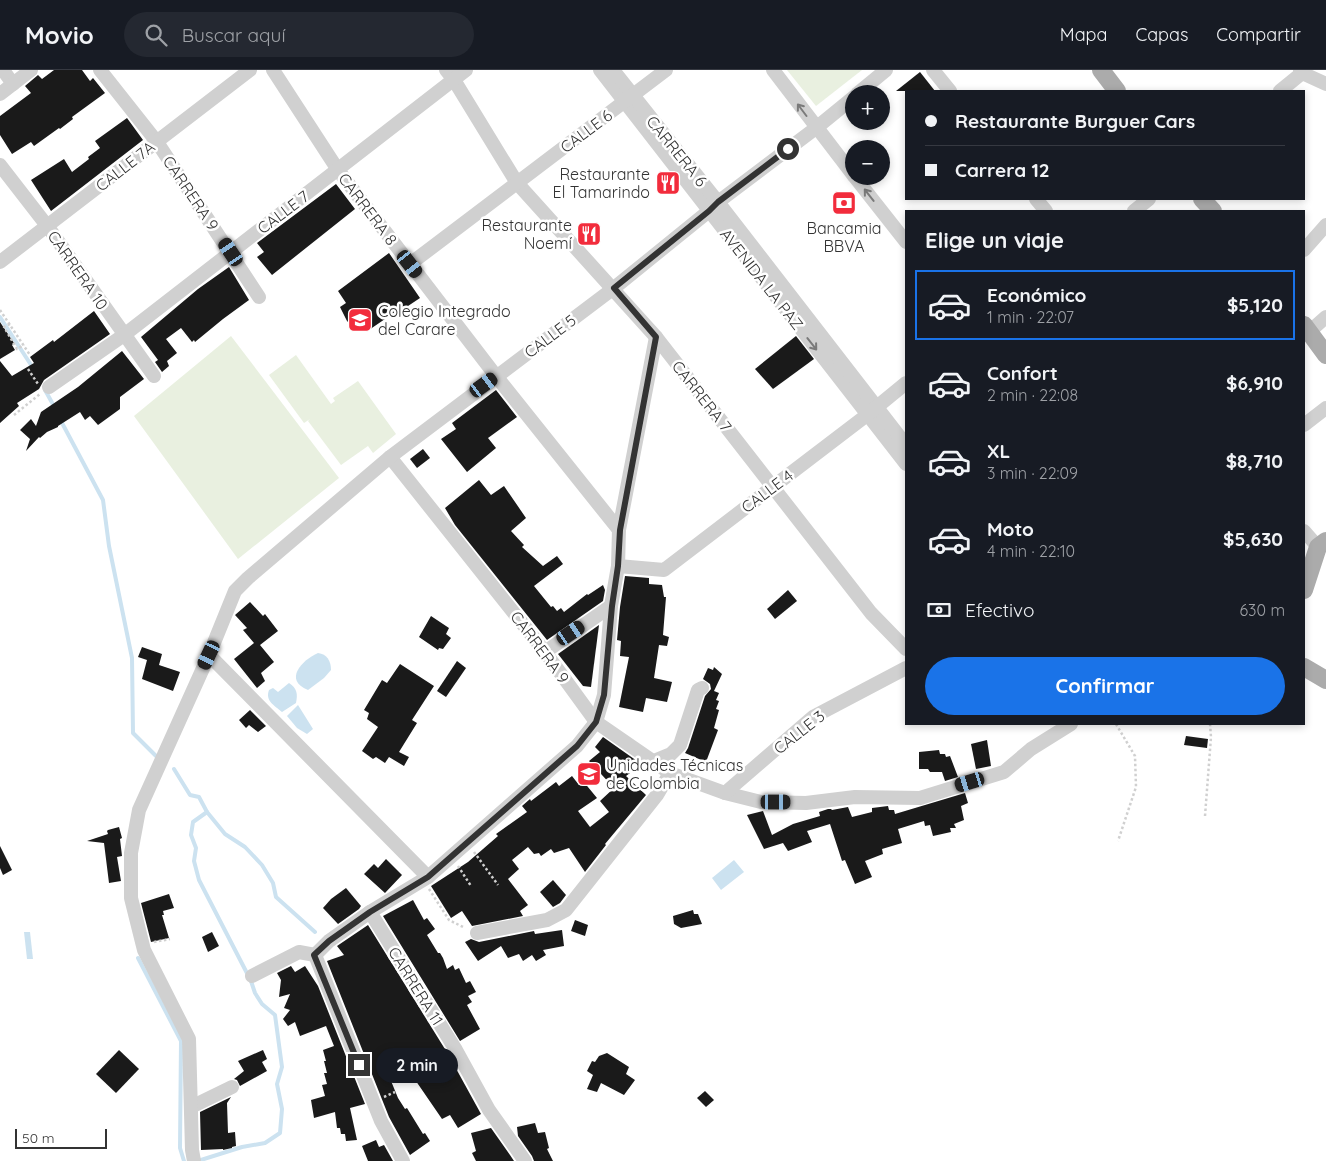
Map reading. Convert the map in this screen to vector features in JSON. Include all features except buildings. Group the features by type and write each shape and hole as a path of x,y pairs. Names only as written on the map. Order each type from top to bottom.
{"main road":[{"path":"1101,70 1117,90"},
{"path":"1203,200 1211,210"},
{"path":"1307,329 1326,355"},
{"path":"1305,587 1322,544"},
{"path":"1305,668 1326,680"}],"street":[{"path":"2,70 13,84"},
{"path":"0,94 31,70"},
{"name":"CARRERA 9","path":"100,70 157,142 259,296"},
{"name":"CALLE 7A","path":"0,262 250,70"},
{"name":"CARRERA 8","path":"273,70 338,170 496,376 620,530"},
{"name":"CALLE 7","path":"43,388 124,335 338,170 450,75 466,70"},
{"path":"600,70 629,99"},
{"name":"CARRERA 6","path":"613,70 629,99 871,411 905,444"},
{"name":"CALLE 6","path":"410,264 666,70"},
{"path":"773,70 845,165"},
{"path":"868,85 886,70"},
{"path":"933,70 949,90"},
{"path":"1281,90 1301,71 1326,84"},
{"name":"CARRERA 7","path":"450,75 517,183 614,288 656,337 871,613 905,648"},
{"name":"CALLE 5","path":"194,1161 192,1150 190,1039 144,950 131,898 131,853 139,810 209,655 235,591 390,457 614,288 713,206 845,104"},
{"name":"CARRERA 10","path":"0,165 48,227 154,376"},
{"path":"861,185 905,241"},
{"path":"1037,200 1045,210"},
{"path":"1135,210 1148,200"},
{"path":"1305,249 1326,225"},
{"path":"1307,329 1326,317"},
{"path":"314,955 329,941 370,912 425,878 577,746 596,722 604,695 620,530 656,337"},
{"name":"CALLE 4","path":"618,566 664,570 905,385"},
{"path":"1305,424 1326,408"},
{"path":"871,411 905,462"},
{"name":"CARRERA 9","path":"390,457 545,652 596,722 670,773 725,793 761,802 806,803 855,797 920,798 1004,772 1031,749 1068,725"},
{"path":"1305,532 1322,544"},
{"path":"545,652 612,606"},
{"path":"209,655 425,878"},
{"name":"CALLE 3","path":"725,793 813,717 905,669"},
{"path":"654,761 671,754 680,745 698,690 702,688"},
{"path":"476,933 547,920 566,910 657,795 670,773"},
{"name":"CARRERA 11","path":"370,912 456,1050 489,1110 525,1161"},
{"path":"252,976 299,952 314,955"},
{"path":"314,955 381,1121 402,1161"},
{"path":"191,1107 232,1087"}],"path":[{"path":"0,310 30,355"},
{"path":"10,324 4,327 17,350 24,345"},
{"path":"12,340 18,336"},
{"path":"14,415 43,388 28,369"},
{"path":"1117,725 1135,756 1136,787 1118,841"},
{"path":"1205,816 1211,737 1210,725"},
{"path":"467,842 498,884"},
{"path":"451,856 471,886"},
{"path":"425,878 449,920 476,933"}],"green space":[{"path":"787,70 862,70 816,106"},
{"path":"231,336 339,478 238,559 134,416"},
{"path":"296,355 331,404 335,401 333,398 358,381 396,434 373,453 368,446 341,465 308,421 310,419 304,423 269,375"}],"water":[{"path":"318,653 328,658 331,670 308,690 301,686 296,676 301,665"},
{"path":"289,683 296,692 296,703 282,712 269,700 268,694 269,690 273,688 278,692"},
{"path":"298,705 313,729 307,734 297,728 287,716"},
{"path":"734,860 744,872 721,890 712,878"},
{"path":"24,932 30,932 33,959 27,959"}],"waterway":[{"path":"0,317 33,368"},
{"path":"45,390 55,408"},
{"path":"61,421 103,500 109,546 132,658 133,733 156,756"},
{"path":"174,769 190,795 199,797 207,812 225,834 245,847 262,865 273,883 276,897 315,932"},
{"path":"201,1160 242,1147 265,1143 280,1133 282,1109 277,1084 282,1067 275,1015 262,1004 255,993 251,981 199,880 194,861 196,848 191,835 193,822 207,812"},
{"path":"138,958 181,1041 180,1148 184,1161"}],"place":[{"name":"Restaurante El Tamarindo","path":"668,183"},
{"name":"Bancamia BBVA","path":"844,203"},
{"name":"Restaurante Noemí","path":"589,234"},
{"name":"Colegio Integrado del Carare","path":"360,320"},
{"name":"Unidades Técnicas de Colombia","path":"589,774"}],"route":[{"path":"359,1065 314,955 329,941 370,912 428,877 577,746 596,722 604,695 620,530 656,337 614,288 718,202 788,149"}]}
